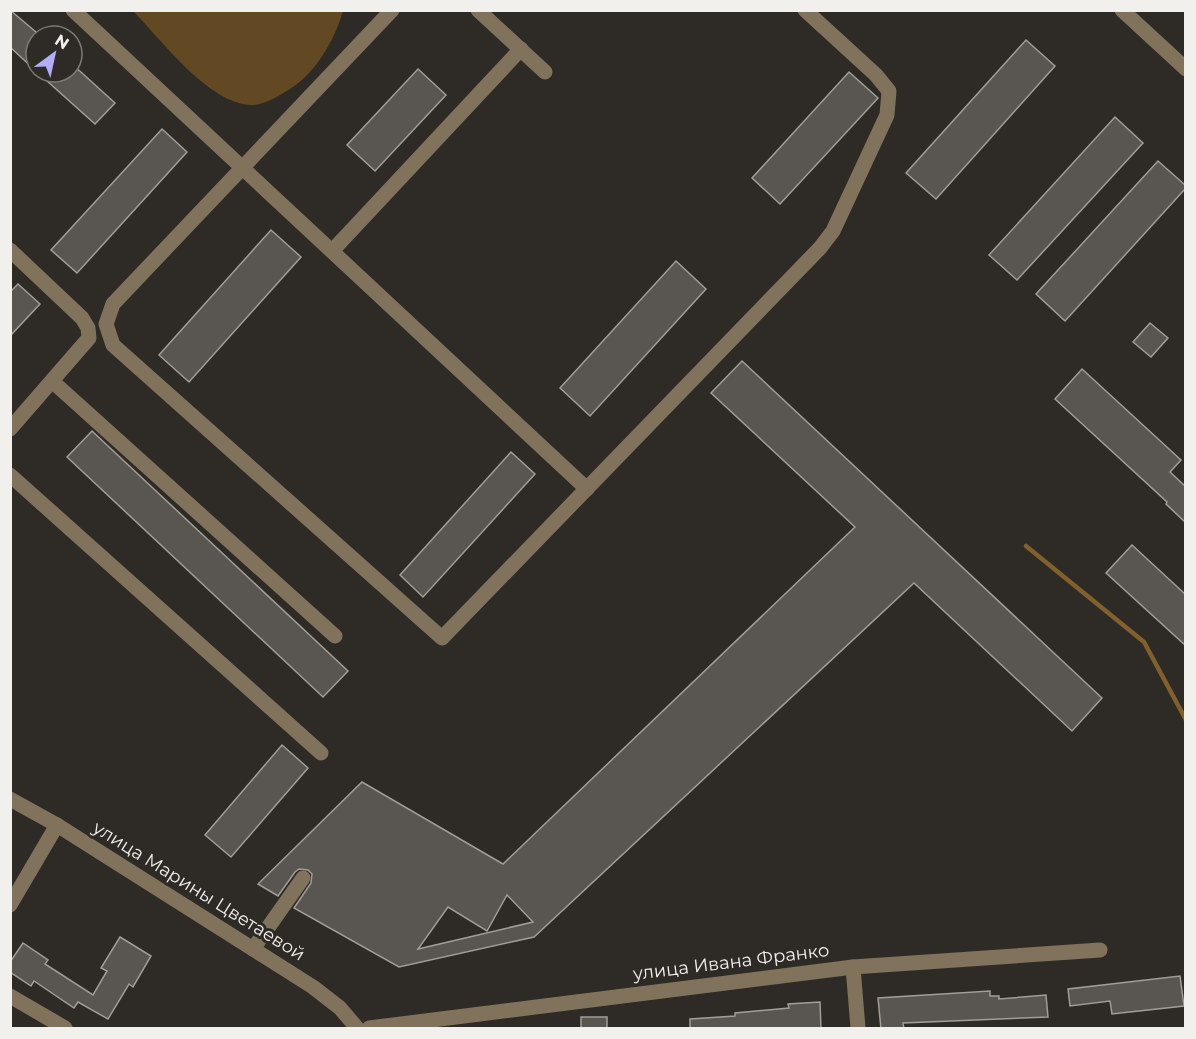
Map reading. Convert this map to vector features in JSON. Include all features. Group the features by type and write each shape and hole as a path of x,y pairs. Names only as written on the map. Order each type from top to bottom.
{"street":[{"path":"72,10 587,489"},
{"path":"392,10 113,304 106,324 113,345 441,638 820,248 833,231 887,116 889,91 876,75 805,10"},
{"path":"478,10 545,72"},
{"path":"1122,10 1185,69"},
{"path":"332,251 521,49"},
{"path":"10,250 82,318 88,328 89,338 10,429"},
{"path":"52,381 335,636"},
{"path":"10,475 321,753"},
{"name":"улица Марины Цветаевой","path":"10,799 57,825 313,987 340,1008 357,1029"},
{"path":"10,905 57,825"},
{"path":"254,949 303,878"},
{"name":"улица Ивана Франко","path":"369,1029 853,967 1100,950"},
{"path":"853,967 858,1029"},
{"path":"10,996 66,1029"}],"shaded area":[{"path":"133,11 343,11 330,44 308,74 277,97 253,105 220,95 204,83 187,69"}],"building":[{"path":"10,10 27,24 24,24 24,60 10,47"},
{"path":"1026,40 1055,66 936,199 906,173"},
{"path":"418,69 446,95 375,171 347,145"},
{"path":"849,72 878,98 780,204 752,178"},
{"path":"84,75 115,103 95,124 50,84 84,84"},
{"path":"1115,117 1143,143 1017,280 989,255"},
{"path":"162,129 187,152 77,273 51,250"},
{"path":"1158,161 1185,185 1185,189 1065,321 1036,294"},
{"path":"271,230 301,257 189,382 159,355"},
{"path":"676,261 706,289 590,416 560,388"},
{"path":"18,284 40,304 10,336 10,292"},
{"path":"1150,323 1168,338 1151,357 1133,342"},
{"path":"742,361 1102,698 1072,731 914,583 534,937 399,967 294,908 311,883 312,874 308,870 299,869 295,872 278,896 258,884 362,782 503,864 855,527 711,393","holes":["507,895 533,922 418,949 448,907 487,931"]},
{"path":"1082,369 1181,460 1170,472 1185,486 1185,522 1166,504 1167,502 1055,399"},
{"path":"92,431 348,671 323,697 67,457"},
{"path":"511,452 535,474 423,597 400,575"},
{"path":"1132,545 1185,594 1185,645 1106,573"},
{"path":"282,745 308,768 231,857 205,835"},
{"path":"120,937 151,956 133,987 129,984 108,1019 78,1002 74,1008 34,981 31,986 10,972 10,962 23,943 48,960 45,964 93,995 107,971 101,968"},
{"path":"1180,976 1184,1006 1112,1014 1110,1001 1070,1006 1068,989"},
{"path":"990,991 990,996 999,996 999,999 1046,995 1048,1017 903,1023 904,1029 881,1029 878,998"},
{"path":"820,1002 821,1029 690,1029 690,1019 735,1016 735,1013 789,1008 788,1004"},
{"path":"581,1017 607,1017 607,1029 581,1029"}],"waterway":[{"path":"1026,546 1144,642 1186,720"}]}
